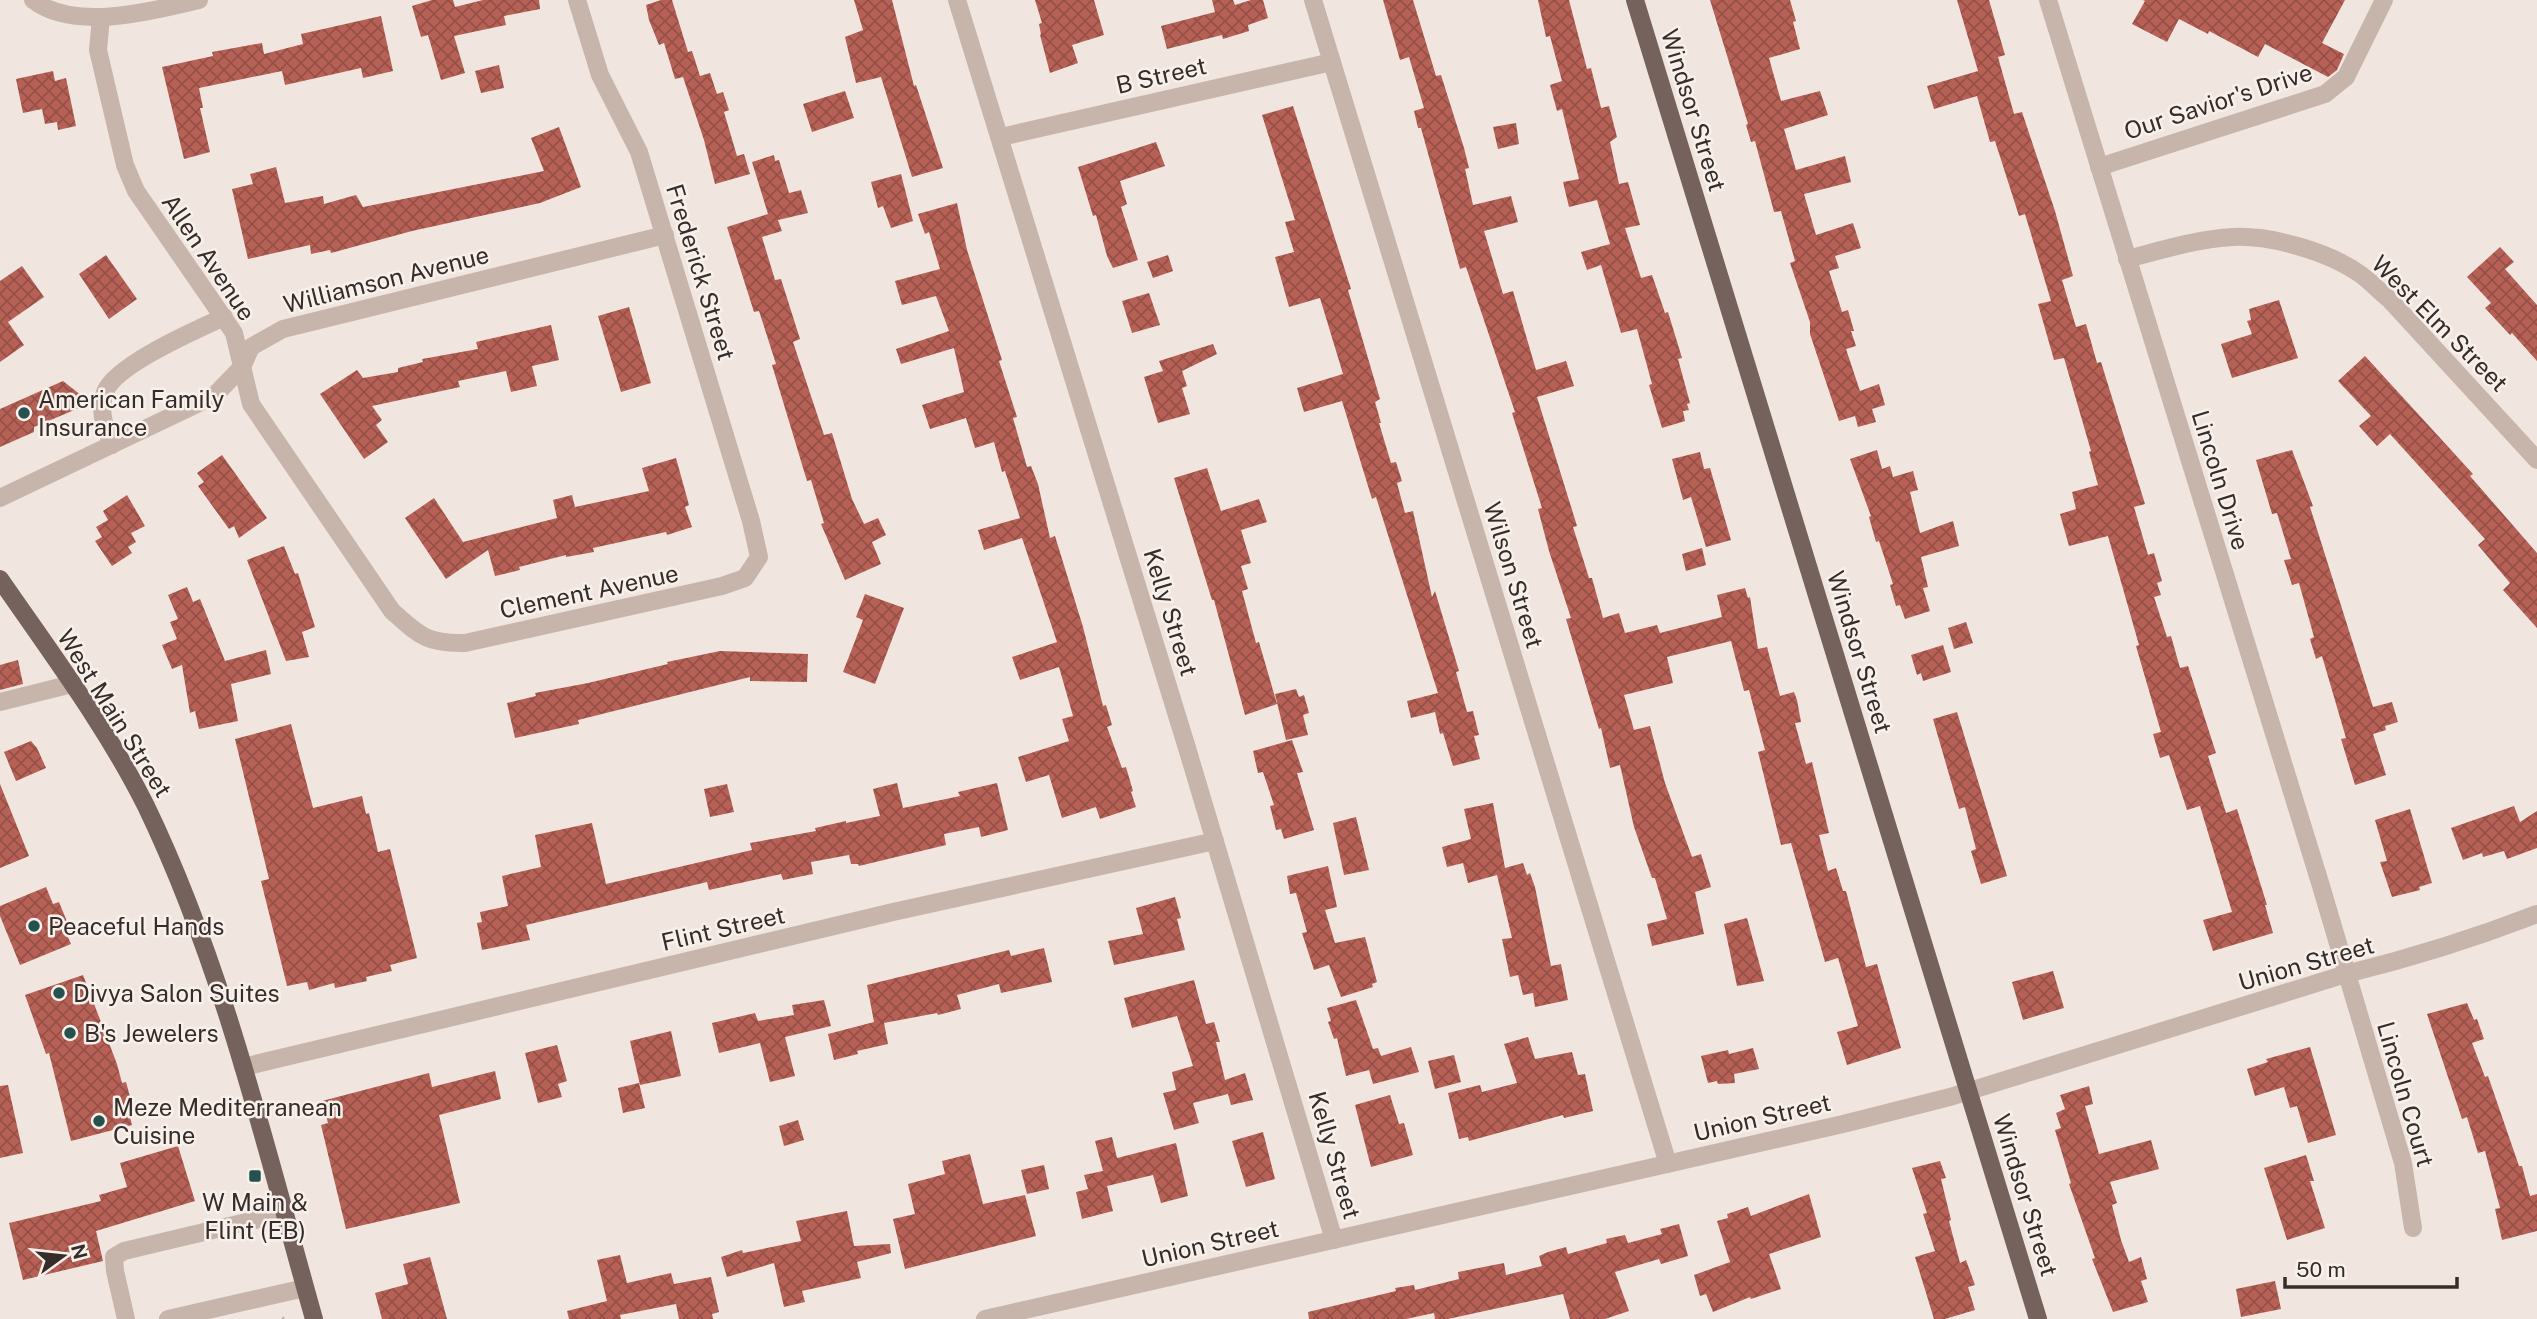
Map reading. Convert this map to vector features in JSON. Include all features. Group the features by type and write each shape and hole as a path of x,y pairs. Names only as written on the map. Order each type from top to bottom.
{"main road":[{"name":"Windsor Street","path":"1635,0 2038,1319"},
{"name":"West Main Street","path":"0,579 123,763 179,877 243,1067 314,1319"}],"street":[{"path":"33,0 65,14 101,17 132,14 199,0"},
{"name":"Frederick Street","path":"577,0 600,75 639,152 759,548 756,563"},
{"name":"Kelly Street","path":"957,0 1001,137 1334,1240"},
{"name":"Wilson Street","path":"1313,0 1668,1164"},
{"name":"Lincoln Drive","path":"2048,0 2346,974"},
{"name":"Our Savior's Drive","path":"2099,167 2325,94 2346,77 2384,0"},
{"name":"Allen Avenue","path":"101,17 98,50 125,164 136,191 234,333 251,404 392,611 425,638"},
{"name":"B Street","path":"1001,137 1332,62"},
{"name":"Williamson Avenue","path":"0,498 214,396 242,367 251,347 283,329 664,235"},
{"name":"West Elm Street","path":"2127,259 2185,244 2234,237 2270,240 2338,261 2362,275 2389,299 2537,460"},
{"path":"112,445 102,418 104,394 111,380 180,337 224,317"},
{"name":"Clement Avenue","path":"425,638 442,643 466,643 653,603 745,578 756,563"},
{"path":"0,702 72,684"},
{"name":"Flint Street","path":"243,1067 893,912 1215,841"},
{"name":"Union Street","path":"985,1319 1843,1124 1968,1090 2346,974 2399,961 2537,914"},
{"name":"Lincoln Court","path":"2346,974 2403,1163 2413,1228"},
{"path":"127,1319 114,1256 124,1251 284,1213"},
{"path":"168,1319 305,1288"}],"building":[{"path":"432,0 453,0 455,7 483,0 539,0 540,9 504,16 506,25 454,36 465,73 441,80 428,35 421,37 412,6"},
{"path":"672,0 688,52 692,51 700,76 710,73 717,94 723,92 729,110 724,112 737,156 744,154 750,174 715,184 683,77 675,79 664,43 659,45 649,20 646,5"},
{"path":"854,0 892,0 914,86 916,85 943,168 912,177 881,77 856,83 845,37 863,30"},
{"path":"1035,0 1094,0 1104,35 1072,45 1078,63 1050,73 1040,35 1039,24 1042,23"},
{"path":"1212,0 1233,0 1235,5 1251,0 1263,0 1268,18 1248,25 1249,31 1223,39 1222,35 1167,49 1161,26 1215,12"},
{"path":"1383,0 1413,0 1436,76 1441,75 1464,148 1469,168 1465,169 1473,205 1511,196 1518,222 1484,231 1503,294 1513,291 1536,370 1566,361 1574,386 1537,397 1577,526 1573,527 1603,618 1619,613 1625,633 1657,625 1660,633 1722,617 1717,595 1745,588 1748,598 1750,597 1758,649 1767,647 1780,696 1794,692 1797,700 1801,722 1795,723 1806,764 1812,762 1829,833 1819,835 1828,871 1836,868 1843,891 1846,891 1866,967 1877,964 1901,1048 1847,1065 1837,1032 1858,1026 1838,958 1825,962 1791,843 1781,845 1758,752 1765,750 1749,690 1744,691 1731,641 1667,657 1673,683 1624,695 1634,730 1650,726 1665,783 1692,857 1701,854 1711,887 1695,892 1704,934 1652,946 1647,924 1667,919 1655,878 1652,878 1634,827 1620,765 1610,768 1601,728 1599,729 1566,619 1571,618 1549,551 1538,509 1542,508 1512,413 1515,412 1466,267 1460,269 1414,111 1424,108 1409,57 1400,60"},
{"path":"1538,0 1569,0 1587,69 1591,68 1601,108 1609,106 1617,137 1610,142 1619,184 1628,182 1640,225 1625,228 1641,278 1652,275 1665,313 1668,312 1682,358 1678,359 1690,403 1687,404 1689,410 1683,411 1685,421 1662,428 1637,329 1621,333 1601,265 1587,270 1581,252 1610,244 1597,200 1569,207 1563,182 1579,179 1562,109 1557,111 1550,85 1562,81 1550,36 1546,37"},
{"path":"1710,0 1790,0 1800,49 1769,58 1781,101 1820,91 1828,115 1784,129 1796,170 1845,156 1851,182 1804,194 1816,235 1853,223 1861,248 1835,256 1839,268 1829,271 1842,312 1848,310 1854,331 1851,331 1856,346 1846,349 1860,391 1879,384 1885,405 1872,409 1876,422 1858,427 1855,416 1839,421 1790,263 1795,261 1781,211 1774,212 1755,141 1751,142 1746,125 1748,124"},
{"path":"1957,0 1989,0 2005,55 1998,57 2014,114 2022,112 2055,211 2073,276 2062,280 2076,327 2086,324 2097,363 2101,362 2145,504 2134,507 2148,555 2154,553 2162,581 2157,583 2161,595 2154,597 2167,637 2171,636 2180,668 2188,666 2216,753 2208,756 2226,813 2237,809 2273,933 2213,951 2203,920 2232,912 2200,806 2187,810 2169,755 2160,758 2153,734 2161,732 2108,536 2069,546 2060,514 2076,509 2072,492 2098,485 2064,358 2054,360 2038,304 2051,301 2025,214 2019,216 1995,141 1990,142 1977,96 1934,109 1927,86 1978,71"},
{"path":"2143,0 2345,0 2322,43 2344,54 2337,70 2328,77 2265,44 2258,57 2209,31 2208,34 2179,19 2167,42 2132,24 2145,1"},
{"path":"381,16 393,71 363,78 361,68 285,85 282,71 199,88 203,108 200,108 210,152 184,159 162,67 213,56 212,52 262,43 264,54 303,44 301,34"},
{"path":"499,65 504,88 481,93 475,71"},
{"path":"53,71 55,81 66,78 76,126 58,130 57,122 45,124 42,109 23,113 16,79"},
{"path":"845,91 854,118 812,132 803,104"},
{"path":"1293,106 1351,289 1348,290 1380,399 1375,402 1379,423 1391,463 1396,462 1402,481 1397,483 1405,513 1413,511 1432,597 1435,591 1459,671 1456,672 1467,712 1473,711 1479,735 1474,736 1480,759 1453,766 1443,733 1440,734 1435,712 1411,718 1407,701 1438,693 1376,497 1372,499 1342,401 1304,412 1297,388 1343,374 1320,298 1289,307 1275,257 1294,252 1285,222 1295,220 1262,115"},
{"path":"1516,123 1519,144 1498,149 1493,127"},
{"path":"559,127 581,187 540,203 412,231 331,253 330,250 311,254 310,245 248,259 232,189 253,184 250,174 276,167 285,203 323,196 324,204 356,195 363,207 544,171 531,138"},
{"path":"1156,142 1165,166 1120,181 1127,204 1121,207 1138,260 1113,268 1078,167"},
{"path":"774,155 775,161 779,160 789,193 801,190 808,213 778,220 782,231 762,237 775,280 781,279 800,339 793,342 824,435 832,433 852,499 864,524 878,518 886,535 872,542 881,564 845,580 821,524 824,523 811,480 807,481 772,365 776,364 759,311 754,312 727,227 768,214 752,162"},
{"path":"901,174 913,221 891,228 883,206 878,208 871,182"},
{"path":"957,203 967,250 1002,360 999,361 1017,417 1013,418 1027,467 1031,466 1038,484 1050,538 1055,536 1083,627 1103,706 1106,705 1112,725 1107,727 1122,768 1126,767 1133,791 1131,792 1136,807 1100,819 1096,807 1062,818 1049,775 1026,782 1018,757 1069,741 1062,719 1073,716 1059,667 1020,680 1012,657 1057,642 1022,538 984,550 978,530 1020,518 1005,471 1002,472 994,442 975,448 966,418 930,429 922,405 964,392 954,348 901,364 896,349 949,331 936,296 902,305 895,281 940,269 929,232 925,234 918,214"},
{"path":"2500,247 2514,262 2505,269 2537,305 2537,361 2485,308 2491,303 2467,277"},
{"path":"106,255 137,299 109,319 79,274"},
{"path":"1168,255 1173,271 1153,278 1147,262"},
{"path":"22,266 44,297 8,322 24,345 0,362 0,281"},
{"path":"1149,293 1160,325 1132,333 1122,301"},
{"path":"2279,300 2298,358 2232,378 2221,344 2252,334 2247,321 2251,320 2249,309"},
{"path":"629,307 651,383 621,392 598,316"},
{"path":"551,325 559,360 532,366 537,386 511,392 506,371 458,381 460,387 372,406 382,420 376,425 388,442 364,459 320,394 357,370 363,378 398,372 398,368 423,362 422,359 478,349 476,342"},
{"path":"1213,344 1217,354 1182,371 1187,386 1182,388 1190,414 1158,423 1144,377 1163,371 1159,361"},
{"path":"2365,356 2473,474 2470,476 2537,553 2537,628 2503,590 2510,583 2478,545 2485,539 2390,434 2377,446 2359,426 2371,416 2338,381"},
{"path":"63,381 91,403 34,427 34,432 0,447 0,409"},
{"path":"1877,450 1882,469 1890,466 1893,477 1913,471 1918,490 1910,492 1920,533 1953,521 1959,546 1921,557 1928,587 1923,588 1930,611 1905,619 1900,605 1896,606 1890,585 1893,584 1879,541 1876,542 1869,517 1871,516 1850,459"},
{"path":"2292,450 2313,506 2310,507 2373,707 2392,702 2398,722 2373,734 2386,775 2355,785 2341,739 2346,738 2322,656 2316,659 2310,639 2314,637 2299,583 2292,585 2284,560 2291,559 2277,513 2272,514 2256,460"},
{"path":"1700,452 1704,469 1710,468 1731,540 1706,547 1691,497 1683,500 1672,459"},
{"path":"222,455 267,518 239,538 234,526 229,529 198,486 204,482 197,473"},
{"path":"676,458 689,505 685,507 692,527 667,535 666,532 593,548 594,552 566,555 495,576 488,550 446,579 405,518 434,498 463,542 557,518 553,500 572,495 575,507 649,491 642,468"},
{"path":"1207,468 1221,511 1259,499 1267,522 1241,530 1251,563 1241,566 1248,589 1242,591 1277,704 1245,715 1214,600 1174,478"},
{"path":"127,495 145,526 131,533 136,542 128,547 132,553 112,566 95,541 102,537 96,527 108,520 103,511"},
{"path":"284,546 295,574 298,573 315,627 302,632 309,657 286,661 247,560"},
{"path":"1702,548 1706,565 1686,571 1682,554"},
{"path":"187,587 193,602 200,599 225,661 266,650 271,674 231,684 238,721 199,729 195,711 190,713 182,665 172,669 162,645 177,639 170,622 178,619 168,595"},
{"path":"865,594 904,608 875,684 843,672 863,620 856,617"},
{"path":"1966,622 1973,643 1954,649 1948,628"},
{"path":"1943,645 1951,672 1923,681 1921,673 1917,675 1911,655"},
{"path":"720,651 808,654 807,682 750,681 750,677 578,720 579,724 515,738 507,703 536,696 535,693"},
{"path":"18,660 23,684 0,690 0,665"},
{"path":"1296,689 1299,697 1304,695 1309,713 1303,715 1308,735 1286,740 1275,694"},
{"path":"1957,712 2007,876 1981,884 1971,851 1976,849 1965,807 1959,809 1933,719"},
{"path":"291,724 313,808 362,796 378,852 390,849 417,958 390,965 392,971 366,977 367,981 335,988 334,983 309,990 307,982 287,986 261,881 269,879 235,739"},
{"path":"1292,740 1303,772 1297,773 1314,830 1284,839 1281,829 1276,830 1270,806 1274,805 1263,772 1258,773 1253,751"},
{"path":"31,741 46,768 16,781 4,752"},
{"path":"897,783 903,808 960,796 958,792 997,783 1008,830 981,837 979,827 944,834 946,845 859,866 851,864 849,855 811,862 813,874 783,880 781,874 709,890 707,882 526,925 530,940 482,950 477,923 482,922 480,912 508,906 502,876 541,867 535,835 592,823 606,884 752,850 750,843 880,816 873,789"},
{"path":"0,784 29,856 0,868"},
{"path":"727,784 734,812 710,817 704,789"},
{"path":"1493,803 1505,868 1523,863 1527,875 1530,873 1551,966 1561,964 1568,1000 1535,1007 1533,993 1523,995 1518,975 1510,977 1502,939 1512,938 1497,875 1468,883 1463,863 1447,867 1442,847 1471,839 1464,809"},
{"path":"2514,806 2520,822 2537,811 2537,848 2507,859 2504,851 2483,857 2482,853 2463,860 2451,828"},
{"path":"2410,809 2432,883 2419,887 2420,890 2392,897 2380,862 2387,861 2375,820"},
{"path":"1356,817 1369,870 1344,875 1333,823"},
{"path":"1328,866 1337,907 1325,910 1335,943 1365,937 1377,982 1372,984 1373,987 1341,997 1329,965 1314,970 1302,933 1307,932 1296,893 1290,894 1287,876"},
{"path":"46,887 53,904 59,902 68,924 63,926 71,944 20,965 0,916 0,906"},
{"path":"1175,897 1181,918 1177,919 1185,950 1114,965 1108,941 1143,934 1136,908"},
{"path":"1747,918 1764,981 1737,986 1724,924"},
{"path":"1044,948 1052,982 1001,993 999,984 957,995 961,1009 884,1023 888,1044 834,1060 828,1034 874,1022 867,985 1009,950 1011,956"},
{"path":"2053,971 2064,1008 2023,1020 2012,982"},
{"path":"83,975 122,1083 126,1082 132,1104 127,1105 132,1125 71,1141 49,1053 46,1054 25,995"},
{"path":"1194,980 1206,1024 1214,1022 1220,1042 1216,1042 1225,1080 1245,1073 1253,1100 1231,1105 1228,1094 1193,1103 1199,1123 1174,1130 1163,1093 1176,1090 1172,1072 1193,1066 1177,1016 1132,1028 1124,998"},
{"path":"824,1000 831,1026 785,1037 795,1076 770,1082 760,1043 719,1053 712,1023 755,1013 758,1021 794,1015 792,1005"},
{"path":"1356,1000 1373,1049 1378,1048 1381,1056 1411,1047 1419,1072 1373,1084 1369,1070 1346,1076 1337,1038 1334,1039 1328,1022 1331,1021 1327,1008"},
{"path":"2467,1003 2474,1020 2477,1019 2484,1039 2472,1043 2485,1077 2488,1076 2519,1166 2522,1166 2530,1196 2537,1194 2537,1231 2502,1240 2495,1209 2500,1208 2485,1151 2478,1153 2467,1117 2462,1119 2427,1014"},
{"path":"671,1031 681,1076 640,1085 630,1041"},
{"path":"1528,1037 1535,1059 1572,1052 1578,1075 1585,1074 1593,1111 1564,1118 1563,1115 1469,1141 1468,1137 1459,1139 1448,1093 1480,1085 1482,1092 1517,1083 1504,1044"},
{"path":"557,1045 567,1081 558,1084 562,1097 538,1103 525,1053"},
{"path":"2310,1047 2336,1135 2308,1143 2297,1106 2290,1108 2284,1087 2255,1096 2247,1069 2268,1062 2266,1059"},
{"path":"1753,1048 1759,1069 1734,1074 1735,1083 1708,1083 1701,1056 1728,1050 1729,1054"},
{"path":"1454,1055 1461,1082 1435,1089 1428,1061"},
{"path":"495,1071 501,1099 439,1115 460,1203 346,1229 321,1125 328,1123 322,1101 429,1073 432,1087"},
{"path":"639,1083 645,1108 623,1113 618,1088"},
{"path":"8,1085 23,1153 0,1158 0,1086"},
{"path":"2089,1086 2093,1104 2085,1106 2099,1154 2151,1140 2159,1169 2110,1182 2117,1203 2112,1205 2121,1240 2129,1262 2141,1257 2147,1279 2141,1281 2148,1302 2113,1312 2092,1259 2095,1258 2069,1184 2071,1183 2055,1130 2061,1128 2056,1113 2065,1109 2060,1095"},
{"path":"1390,1095 1399,1124 1404,1123 1413,1155 1371,1167 1355,1105"},
{"path":"798,1120 804,1140 784,1146 779,1126"},
{"path":"1263,1132 1275,1179 1246,1187 1232,1141"},
{"path":"1112,1137 1117,1158 1176,1143 1188,1196 1161,1203 1153,1175 1107,1186 1113,1211 1082,1219 1076,1192 1088,1189 1084,1175 1103,1171 1095,1141"},
{"path":"178,1146 195,1201 96,1231 103,1261 23,1280 9,1223 101,1201 99,1195 127,1187 120,1163"},
{"path":"970,1154 983,1204 1025,1195 1036,1236 905,1269 893,1219 915,1214 908,1184 945,1174 942,1161"},
{"path":"2306,1155 2314,1181 2310,1181 2325,1228 2287,1240 2264,1168"},
{"path":"1940,1161 1946,1178 1941,1179 1951,1220 1949,1221 1960,1263 1966,1260 1975,1285 1968,1287 1975,1310 1945,1319 1934,1319 1915,1257 1935,1251 1923,1214 1927,1213 1912,1168"},
{"path":"1044,1165 1049,1189 1027,1194 1021,1170"},
{"path":"1809,1194 1821,1237 1769,1254 1781,1289 1751,1299 1750,1297 1713,1312 1706,1294 1700,1296 1694,1275 1730,1262 1717,1221 1728,1218 1727,1214 1748,1207 1751,1216"},
{"path":"847,1211 854,1246 890,1244 891,1253 857,1262 861,1278 802,1291 805,1302 784,1307 774,1263 727,1277 721,1257 742,1250 743,1253 801,1241 796,1221"},
{"path":"1679,1224 1688,1256 1661,1264 1659,1259 1615,1272 1629,1311 1605,1319 1570,1319 1563,1294 1448,1319 1435,1319 1434,1313 1406,1319 1309,1319 1308,1312 1396,1291 1395,1288 1414,1285 1415,1290 1459,1279 1458,1272 1504,1263 1506,1275 1542,1266 1539,1256 1548,1252 1566,1247 1568,1254 1607,1243 1606,1239 1625,1235 1628,1243 1662,1234 1660,1229"},
{"path":"620,1255 627,1283 671,1273 674,1284 711,1277 719,1312 712,1314 713,1319 679,1319 676,1304 620,1315 621,1319 569,1319 567,1311 607,1301 597,1260"},
{"path":"430,1257 447,1319 382,1319 375,1293 408,1284 403,1264"},
{"path":"2275,1281 2281,1309 2241,1317 2236,1289"}],"place":[{"name":"American Family Insurance","path":"24,413"},
{"name":"Peaceful Hands","path":"34,926"},
{"name":"Divya Salon Suites","path":"59,993"},
{"name":"B's Jewelers","path":"70,1033"},
{"name":"Meze Mediterranean Cuisine","path":"99,1121"},
{"name":"W Main & Flint (EB)","path":"255,1176"}]}
